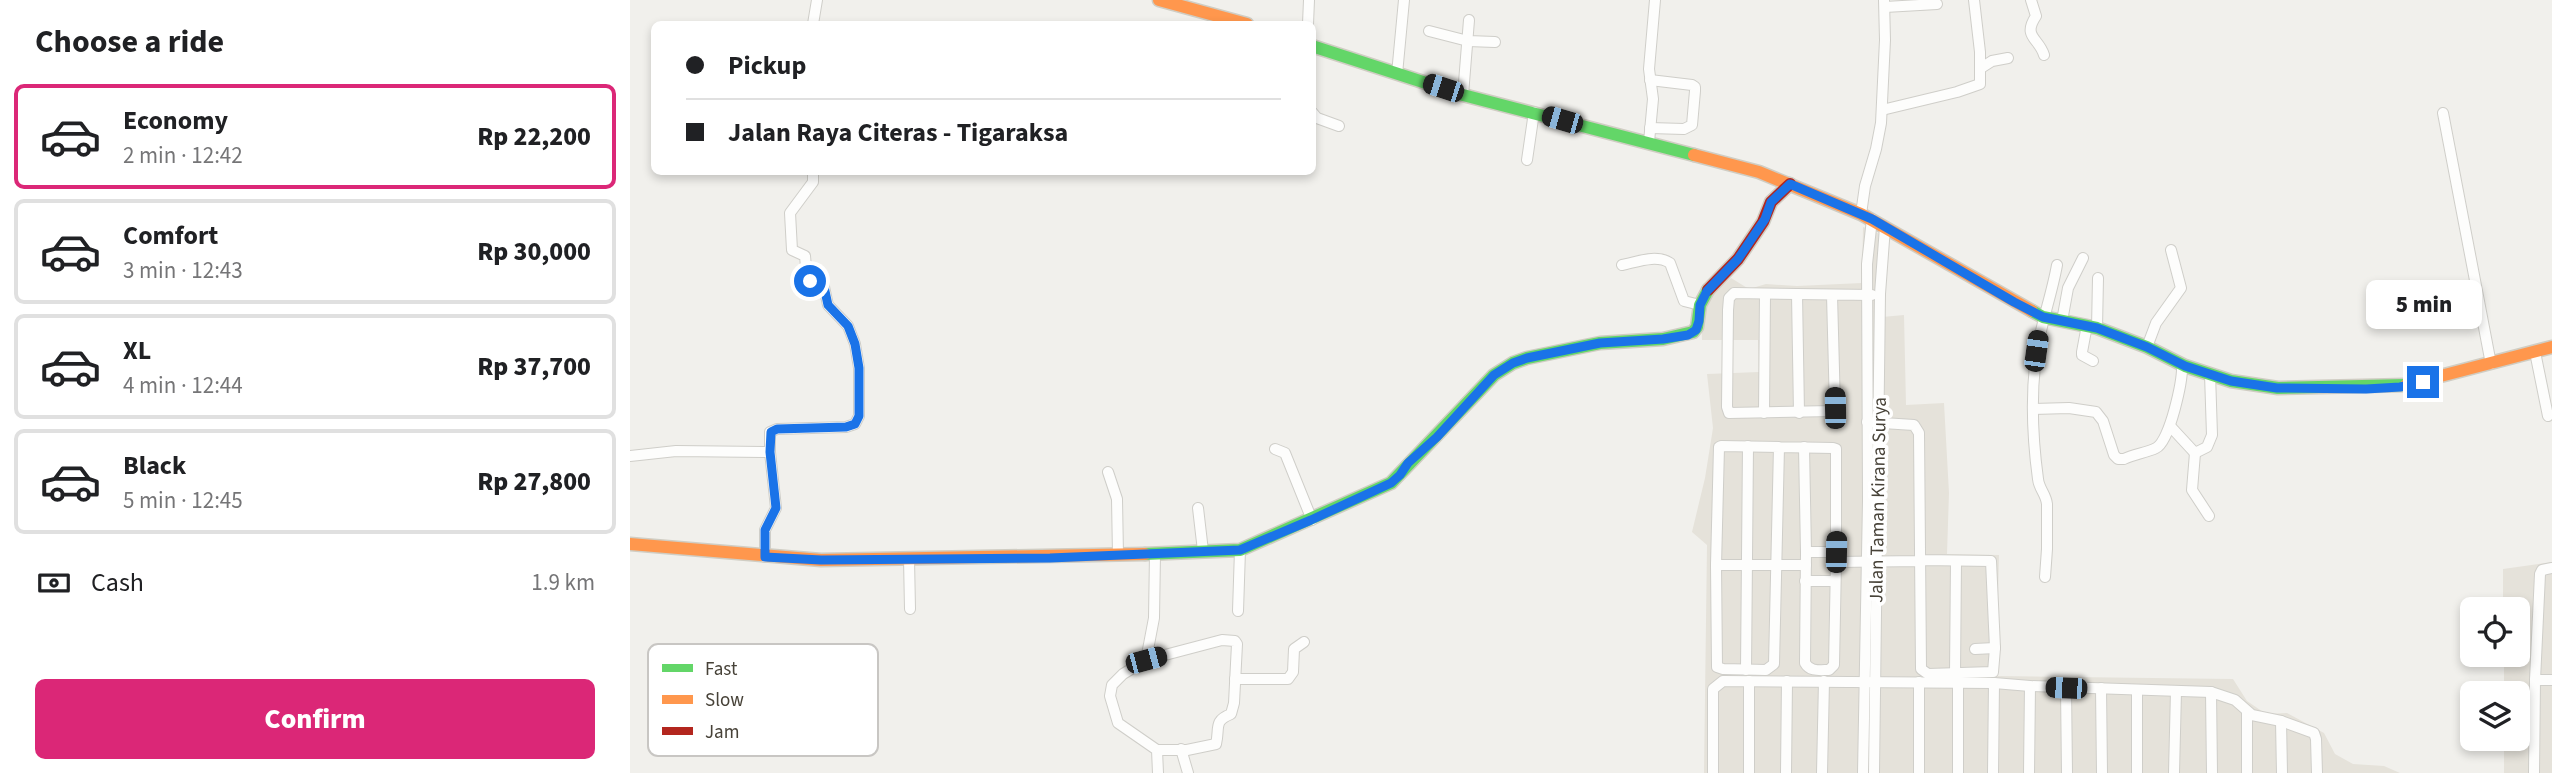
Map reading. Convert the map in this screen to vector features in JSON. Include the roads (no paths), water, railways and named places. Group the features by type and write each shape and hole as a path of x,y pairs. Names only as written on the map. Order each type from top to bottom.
{"main road":[{"path":"1159,0 1236,21"},
{"path":"1316,47 1463,94 1759,172 1867,217 2043,317 2092,327 2147,347 2182,365 2260,387 2400,387 2552,347"},
{"path":"630,544 821,560 1240,550 1391,483 1503,368 1527,358 1600,343 1688,335 1697,327 1700,305 1707,291 1738,259 1765,219 1771,202 1790,184"}],"street":[{"path":"814,21 817,0"},
{"path":"1308,21 1309,0"},
{"path":"1397,74 1404,0"},
{"path":"1649,142 1653,99 1649,69 1655,0"},
{"path":"1882,110 1979,85 1981,68 1974,0"},
{"path":"2031,0 2036,16 2030,32 2044,55"},
{"path":"1885,4 1937,4"},
{"name":"Jalan Taman Kirana Surya","path":"1871,561 1867,422 1867,178 1878,143 1882,110 1885,4"},
{"path":"1463,94 1469,20"},
{"path":"1429,31 1468,41 1495,42"},
{"path":"1981,68 1992,61 2008,58"},
{"path":"1650,80 1695,87 1692,125 1684,129 1650,128"},
{"path":"1527,160 1534,112"},
{"path":"2443,113 2491,364"},
{"path":"1316,117 1339,126"},
{"path":"765,557 765,530 776,508 769,438 773,430 846,427 855,424 859,416 859,368 852,333 828,305 823,282 810,281 807,278 805,256 792,250 790,213 813,182 813,175"},
{"name":"Jalan Taman Kirana Surya","path":"1863,773 1869,682 1880,294 1885,227"},
{"path":"2147,347 2156,323 2181,289 2171,250"},
{"path":"1622,265 1657,258 1666,260 1670,263 1685,301 1700,305"},
{"path":"2062,321 2068,288 2083,258"},
{"path":"2045,577 2047,504 2038,483 2033,409 2034,368 2043,317 2057,265"},
{"path":"2093,361 2081,352 2092,327 2098,278"},
{"path":"1832,295 1835,408 1830,413 1729,412 1729,298 1738,292 1880,294"},
{"path":"1764,413 1765,294"},
{"path":"1797,294 1799,413"},
{"path":"2535,352 2548,416"},
{"path":"2033,409 2069,408 2096,412 2103,421 2114,455 2121,459 2156,448 2162,443 2170,426 2181,385 2182,365"},
{"path":"2195,453 2207,447 2213,435 2210,374"},
{"path":"1867,422 1914,425 1917,428 1921,669 1928,674 2029,686 2211,692 2235,701 2247,712 2314,733 2317,773"},
{"path":"2170,426 2195,453 2192,490 2209,516"},
{"path":"1779,447 1774,664 1766,670 1723,669 1715,665 1718,448 1721,446 1833,447 1837,452 1834,665 1829,670 1811,670 1805,663 1804,447"},
{"path":"1746,670 1748,446"},
{"path":"1275,449 1285,453 1311,520"},
{"path":"630,456 676,451 770,452"},
{"path":"1108,472 1117,499 1118,555"},
{"path":"1198,508 1203,551"},
{"path":"1238,611 1240,550"},
{"path":"1713,773 1713,689 1723,681 1919,682 1991,674 1994,670 1991,561 1871,561 1806,552"},
{"path":"1146,660 1154,618 1155,554"},
{"path":"909,559 910,609"},
{"path":"1956,561 1958,773"},
{"path":"1716,565 1806,565"},
{"path":"2534,773 2540,574 2542,570 2552,568"},
{"path":"1805,581 1835,581"},
{"path":"1232,639 1237,644 1233,711 1220,720 1216,744 1187,750 1157,750 1121,727 1110,696 1112,685 1115,680 1146,660 1222,640 1232,639"},
{"path":"1235,679 1288,680 1293,672 1294,649 1304,642"},
{"path":"1975,649 1995,648"},
{"path":"2535,680 2552,680"},
{"path":"1749,681 1749,773"},
{"path":"1786,773 1787,681"},
{"path":"1822,773 1824,681"},
{"name":"Jalan Taman Kirana Surya","path":"1869,682 1874,773"},
{"path":"1919,682 1919,773"},
{"path":"1993,773 1994,683"},
{"path":"2029,686 2029,773"},
{"path":"2066,688 2067,773"},
{"path":"2101,688 2102,773"},
{"path":"2137,690 2137,773"},
{"path":"2174,773 2176,691"},
{"path":"2211,692 2212,773"},
{"path":"2247,712 2247,773"},
{"path":"2281,721 2281,773"},
{"path":"1181,749 1188,773"},
{"path":"1157,750 1158,773"}]}
